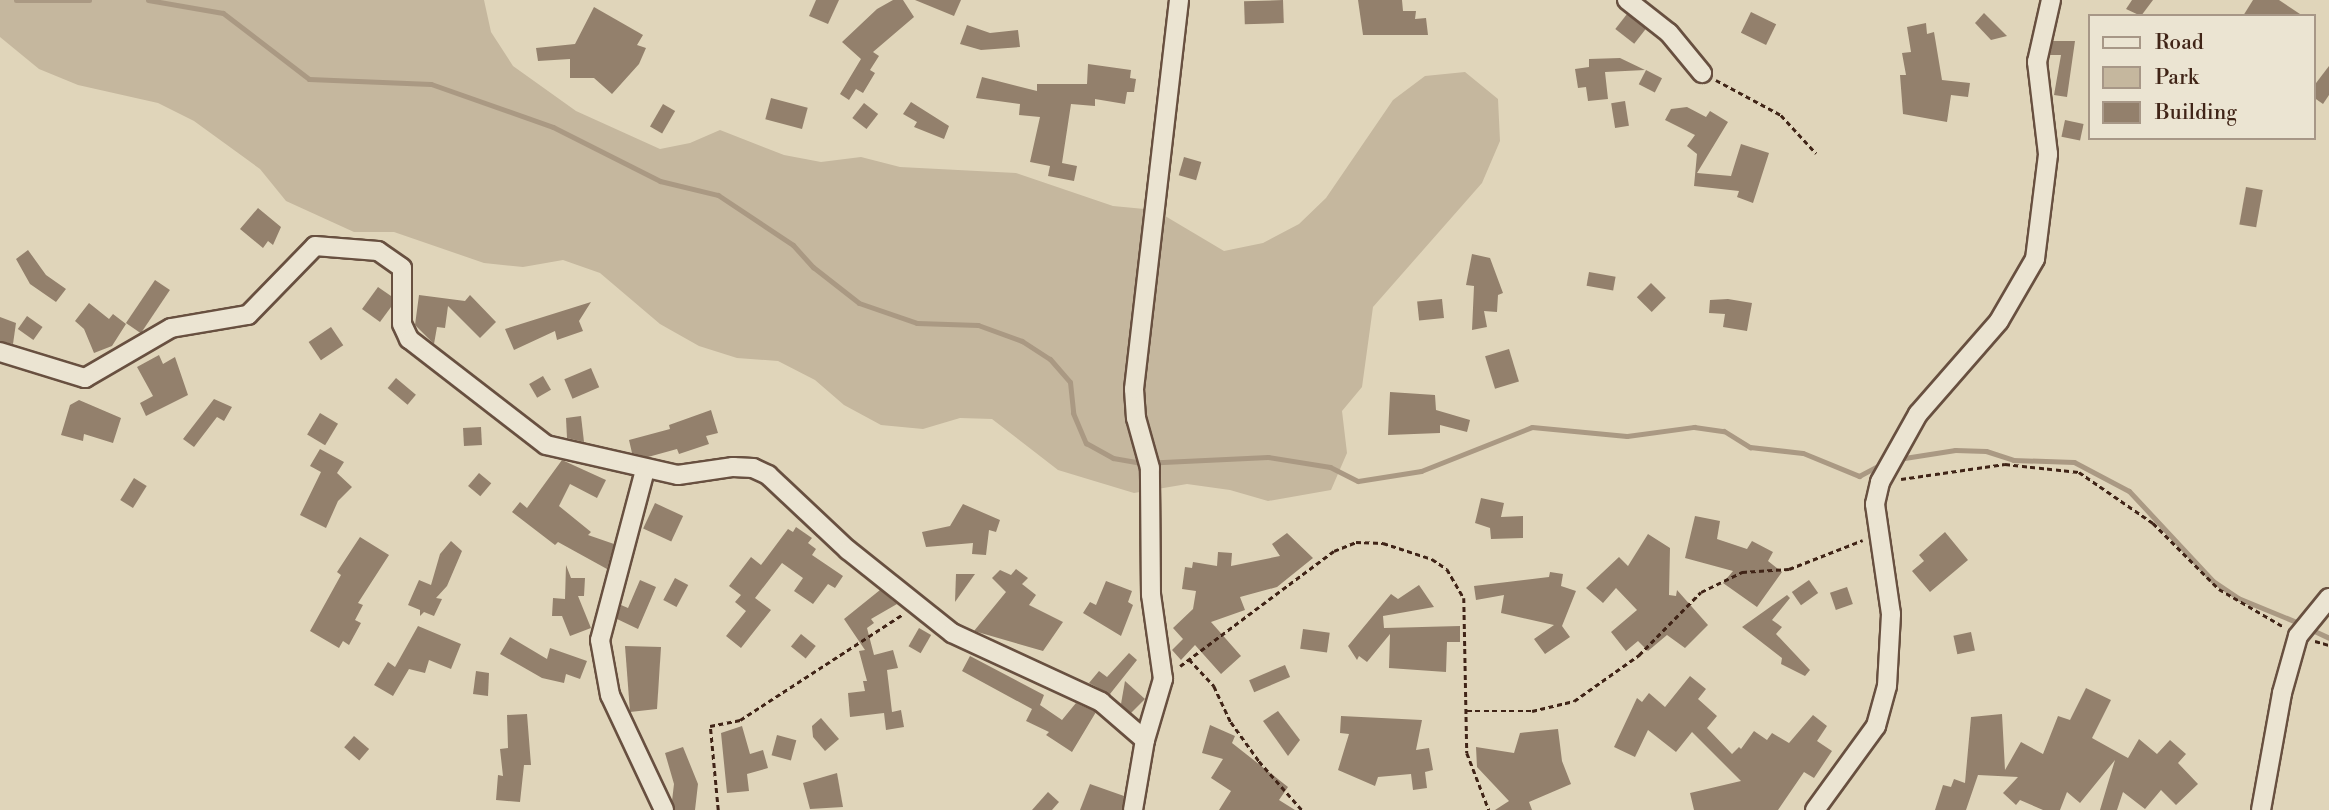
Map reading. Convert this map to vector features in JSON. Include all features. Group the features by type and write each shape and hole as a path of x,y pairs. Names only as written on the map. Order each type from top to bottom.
{"street":[{"path":"1133,810 1144,740 1163,679 1151,595 1149,459 1136,418 1134,389 1179,0"},
{"path":"1627,0 1670,33 1702,73"},
{"path":"1815,810 1876,726 1887,686 1891,614 1875,504 1881,482 1918,414 1999,321 2035,259 2048,154 2037,62 2050,0"},
{"path":"0,352 85,378 171,328 248,315 315,246 378,251 402,268 402,324 419,349 558,451 600,455 645,470 678,475 753,468 768,475 848,550 952,633 1101,702 1144,740"},
{"path":"645,470 600,640 610,695 664,810"},
{"path":"2261,810 2282,693 2298,636 2329,598"}],"path":[{"path":"1702,73 1781,115 1816,153"},
{"path":"1881,482 2005,464 2079,472 2153,523 2219,589 2298,636 2329,645"},
{"path":"1467,711 1532,711 1574,701 1639,655 1700,592 1742,572 1788,569 1879,534"},
{"path":"1163,679 1334,551 1356,542 1383,543 1432,559 1458,583 1464,598 1466,753 1489,810"},
{"path":"718,810 710,726 740,720 917,604"},
{"path":"1189,659 1214,687 1231,722 1259,761 1302,810"}],"green space":[{"path":"0,0 484,0 491,32 513,66 576,111 660,149 690,143 720,130 784,155 821,162 861,157 900,167 1016,173 1113,206 1155,210 1224,251 1263,243 1299,224 1326,198 1393,100 1425,76 1465,72 1498,99 1500,141 1482,183 1373,307 1362,387 1342,411 1347,453 1331,490 1268,501 1230,490 1187,484 1134,493 1058,470 992,419 960,418 923,429 881,425 844,405 815,380 778,361 737,358 699,346 660,324 600,273 563,260 523,267 484,263 394,232 354,232 286,201 260,169 194,121 158,103 78,85 39,69 0,37"}],"building":[{"path":"816,0 839,0 828,24 809,16"},
{"path":"893,0 903,0 914,17 873,52 879,56 870,70 875,73 863,93 856,89 849,100 840,94 861,59 842,42 877,9"},
{"path":"915,0 961,0 954,16"},
{"path":"1283,0 1284,23 1245,24 1244,1"},
{"path":"1358,0 1402,0 1403,11 1416,11 1415,19 1426,18 1428,35 1363,35"},
{"path":"2132,0 2153,0 2142,14 2126,9"},
{"path":"2253,0 2279,0 2300,14 2244,14"},
{"path":"594,7 643,35 637,45 646,48 639,64 612,94 594,78 570,78 570,59 538,61 536,48 575,44"},
{"path":"1751,12 1776,24 1766,45 1741,33"},
{"path":"1984,13 2007,36 1991,40 1975,23"},
{"path":"1627,14 1646,29 1634,44 1615,29"},
{"path":"1926,23 1927,34 1934,32 1942,80 1970,83 1968,97 1951,95 1947,122 1903,114 1900,75 1906,75 1902,53 1911,52 1907,27"},
{"path":"967,25 990,33 1018,30 1020,47 981,50 960,44"},
{"path":"2053,41 2075,41 2067,97 2054,95 2061,55 2050,55"},
{"path":"1620,58 1645,70 1605,72 1608,99 1588,101 1586,87 1578,88 1575,69 1589,67 1589,59"},
{"path":"1088,64 1131,70 1130,78 1136,79 1134,92 1127,92 1125,104 1095,99 1095,106 1071,104 1062,163 1077,166 1074,181 1048,176 1050,166 1030,162 1040,117 1019,115 1020,104 976,98 982,77 1037,91 1037,84 1087,84"},
{"path":"2329,66 2329,95 2323,104 2315,98 2315,84"},
{"path":"1646,70 1662,78 1655,92 1639,84"},
{"path":"771,98 808,108 802,129 765,119"},
{"path":"1625,101 1629,126 1615,128 1611,103"},
{"path":"911,102 949,126 944,139 914,127 917,122 903,114"},
{"path":"864,103 878,114 866,129 852,118"},
{"path":"663,104 675,111 662,134 650,127"},
{"path":"1687,107 1706,117 1710,111 1728,122 1697,173 1731,176 1741,144 1769,153 1753,203 1737,197 1739,191 1694,186 1697,154 1687,146 1695,135 1665,120 1671,109"},
{"path":"2065,120 2084,124 2080,141 2061,137"},
{"path":"1184,157 1201,162 1196,180 1179,175"},
{"path":"2246,187 2263,190 2256,227 2239,224"},
{"path":"258,208 281,227 273,245 268,241 263,248 240,229"},
{"path":"28,250 46,275 66,289 56,302 30,284 16,259"},
{"path":"1472,254 1490,258 1503,293 1498,295 1497,312 1484,311 1487,327 1472,330 1474,286 1466,285"},
{"path":"1589,272 1616,277 1613,290 1587,286"},
{"path":"155,280 170,290 141,333 126,323"},
{"path":"1651,283 1666,298 1652,312 1637,297"},
{"path":"378,287 391,296 391,307 380,322 362,309"},
{"path":"419,295 465,301 470,295 496,322 480,338 448,306 445,328 437,327 434,344 415,325"},
{"path":"1442,299 1444,318 1419,321 1417,302"},
{"path":"1728,299 1752,303 1747,331 1723,327 1725,314 1709,313 1710,300"},
{"path":"591,302 579,321 583,331 557,340 555,331 514,350 505,329"},
{"path":"89,303 109,319 113,314 126,324 112,346 94,353 84,329 75,321"},
{"path":"27,316 43,327 33,340 18,329"},
{"path":"0,317 16,323 13,344 0,341"},
{"path":"331,327 343,345 321,360 309,342"},
{"path":"1509,349 1519,382 1495,389 1485,356"},
{"path":"159,355 163,364 175,357 188,395 146,416 140,403 153,396 137,367"},
{"path":"591,368 599,387 573,399 564,379"},
{"path":"543,376 551,390 537,398 529,384"},
{"path":"396,378 416,395 408,405 388,388"},
{"path":"1390,392 1435,395 1436,410 1470,420 1467,432 1440,425 1440,433 1388,435"},
{"path":"214,399 232,407 224,421 217,417 194,447 183,439"},
{"path":"79,400 121,418 113,443 84,434 83,441 61,435 70,405"},
{"path":"711,410 718,433 706,436 709,444 679,454 677,449 648,457 632,453 629,440 670,429 669,425"},
{"path":"320,413 338,424 325,445 307,434"},
{"path":"581,416 584,442 567,438 566,418"},
{"path":"481,427 482,445 464,446 463,428"},
{"path":"320,449 344,462 337,473 352,487 338,501 326,528 300,515 321,472 310,466"},
{"path":"562,460 606,480 597,498 570,484 559,506 591,532 588,535 614,544 607,569 558,542 555,545 512,512 520,502 527,508"},
{"path":"479,473 491,483 480,496 468,486"},
{"path":"134,478 147,486 133,508 120,500"},
{"path":"1481,498 1504,503 1501,517 1523,516 1523,538 1491,539 1490,528 1475,523"},
{"path":"655,503 683,516 671,541 643,528"},
{"path":"963,504 1000,520 996,532 989,530 986,555 972,554 973,543 926,547 922,532 950,526"},
{"path":"1695,516 1720,521 1717,539 1747,549 1752,541 1773,552 1768,561 1782,572 1757,607 1723,583 1733,571 1685,558"},
{"path":"796,527 812,538 808,543 816,549 812,555 843,576 835,588 828,584 813,604 794,591 803,578 782,563 755,598 771,610 741,648 726,636 746,611 735,602 741,595 729,586 751,557 761,565 788,529 793,532"},
{"path":"1945,532 1968,560 1930,592 1912,571 1924,561 1919,555"},
{"path":"1287,533 1313,558 1277,587 1240,597 1245,610 1211,622 1241,656 1221,674 1195,645 1181,660 1172,650 1183,639 1173,628 1193,609 1196,591 1182,589 1185,567 1192,568 1193,562 1217,566 1218,552 1232,553 1231,566 1280,556 1272,544"},
{"path":"1648,534 1670,548 1669,595 1676,596 1677,590 1708,625 1685,648 1667,635 1648,651 1638,641 1626,651 1611,632 1637,610 1616,588 1603,603 1586,588 1619,557 1628,566"},
{"path":"360,537 389,555 358,603 363,605 355,620 361,623 349,645 343,641 339,648 310,631 341,575 337,572"},
{"path":"451,541 462,551 447,586 436,598 442,599 434,616 424,612 420,616 420,610 408,605 419,580 431,585 440,554"},
{"path":"566,565 571,578 585,578 584,596 578,596 591,628 570,636 562,616 552,616 553,598 565,599"},
{"path":"1016,569 1028,578 1022,584 1036,595 1029,605 1063,622 1043,651 974,631 1006,592 992,578 1000,570 1011,575"},
{"path":"1550,572 1563,574 1561,586 1576,591 1562,626 1570,637 1545,654 1534,639 1554,625 1501,613 1504,595 1476,600 1474,586 1549,577"},
{"path":"956,574 975,574 955,602"},
{"path":"675,578 688,585 677,607 663,600"},
{"path":"640,580 656,587 638,629 617,619 621,605 628,608"},
{"path":"1809,580 1818,593 1801,605 1792,592"},
{"path":"1106,581 1132,591 1128,602 1133,605 1121,636 1083,613 1090,602 1096,605"},
{"path":"1419,585 1434,607 1383,616 1384,628 1460,626 1460,642 1447,642 1446,672 1389,668 1390,634 1367,662 1359,656 1357,660 1348,646 1391,594 1398,599"},
{"path":"1847,587 1853,604 1836,610 1830,593"},
{"path":"880,590 897,604 871,619 874,623 867,628 874,655 893,650 898,668 887,670 892,712 901,710 904,727 886,730 884,713 850,717 848,693 865,691 863,681 867,681 859,651 865,650 844,619"},
{"path":"1787,595 1790,598 1772,620 1782,627 1776,634 1810,670 1805,676 1781,664 1782,658 1742,627"},
{"path":"418,626 461,644 451,669 429,660 425,673 409,669 393,696 374,685 388,662 395,667"},
{"path":"919,628 931,635 921,653 908,646"},
{"path":"1303,629 1330,633 1327,653 1300,649"},
{"path":"1971,632 1975,651 1957,654 1953,636"},
{"path":"801,634 816,646 806,658 791,646"},
{"path":"510,637 547,659 550,648 587,661 580,679 566,674 564,683 542,678 500,654"},
{"path":"625,646 661,647 657,709 630,712"},
{"path":"1129,653 1137,660 1110,694 1089,683 1099,671 1107,677"},
{"path":"970,656 1044,695 1040,705 1062,720 1076,703 1096,712 1072,752 1046,735 1049,732 1026,721 1032,709 962,671"},
{"path":"1285,665 1290,677 1254,692 1249,680"},
{"path":"476,671 489,673 488,696 473,694"},
{"path":"1690,676 1706,689 1698,699 1717,716 1707,728 1732,754 1739,747 1741,749 1754,731 1767,740 1772,733 1789,743 1813,715 1827,726 1817,741 1832,751 1814,778 1804,772 1778,810 1694,810 1690,793 1741,781 1692,732 1676,752 1648,730 1635,757 1614,747 1637,698 1642,702 1649,693 1665,707"},
{"path":"1125,681 1145,699 1131,713 1121,704"},
{"path":"2086,688 2111,700 2092,738 2128,758 2139,739 2157,754 2170,740 2186,754 2178,763 2198,784 2176,805 2161,790 2145,809 2123,792 2117,810 2100,810 2115,760 2080,803 2067,792 2060,810 2043,810 2020,800 2016,805 2003,793 2018,777 1978,775 1966,810 1935,810 1943,785 1951,787 1954,779 1965,783 1971,717 2002,714 2005,770 2021,742 2043,754 2058,716 2070,720"},
{"path":"1278,711 1300,740 1288,756 1263,721"},
{"path":"527,714 531,765 524,765 520,802 496,800 498,775 503,776 500,749 508,748 507,715"},
{"path":"1341,716 1422,720 1416,750 1429,748 1433,770 1425,772 1427,788 1413,790 1411,774 1378,777 1375,786 1338,770 1349,734 1340,733"},
{"path":"821,718 839,739 825,751 813,737 812,726"},
{"path":"1210,725 1235,736 1232,743 1288,787 1279,800 1295,810 1219,810 1231,791 1211,778 1223,759 1202,753"},
{"path":"742,726 750,754 763,750 768,768 747,774 749,791 727,793 721,733"},
{"path":"1558,729 1562,761 1571,784 1529,802 1532,810 1495,810 1509,801 1477,767 1476,747 1514,753 1520,733"},
{"path":"777,735 796,740 791,760 772,755"},
{"path":"354,736 369,749 359,760 344,747"},
{"path":"683,747 698,784 695,810 675,810 672,801 674,784 665,753"},
{"path":"837,773 843,807 810,809 803,783"},
{"path":"1090,784 1124,796 1122,810 1080,810"},
{"path":"1048,792 1059,802 1052,810 1032,810"}],"waterway":[{"path":"16,0 89,0"},
{"path":"148,0 223,13 309,79 431,84 553,127 660,181 718,195 793,245 813,267 859,303 917,323 978,325 1022,341 1050,359 1070,382 1073,413 1086,443 1113,458 1142,463 1268,457 1330,467 1358,481 1421,471 1532,427 1627,436 1694,427 1724,431 1750,447 1803,453 1859,476 1885,462"},
{"path":"1898,459 1955,450 1986,451 2013,460 2074,462 2129,491 2213,581 2238,598 2301,624"},
{"path":"2310,629 2329,638"}]}
